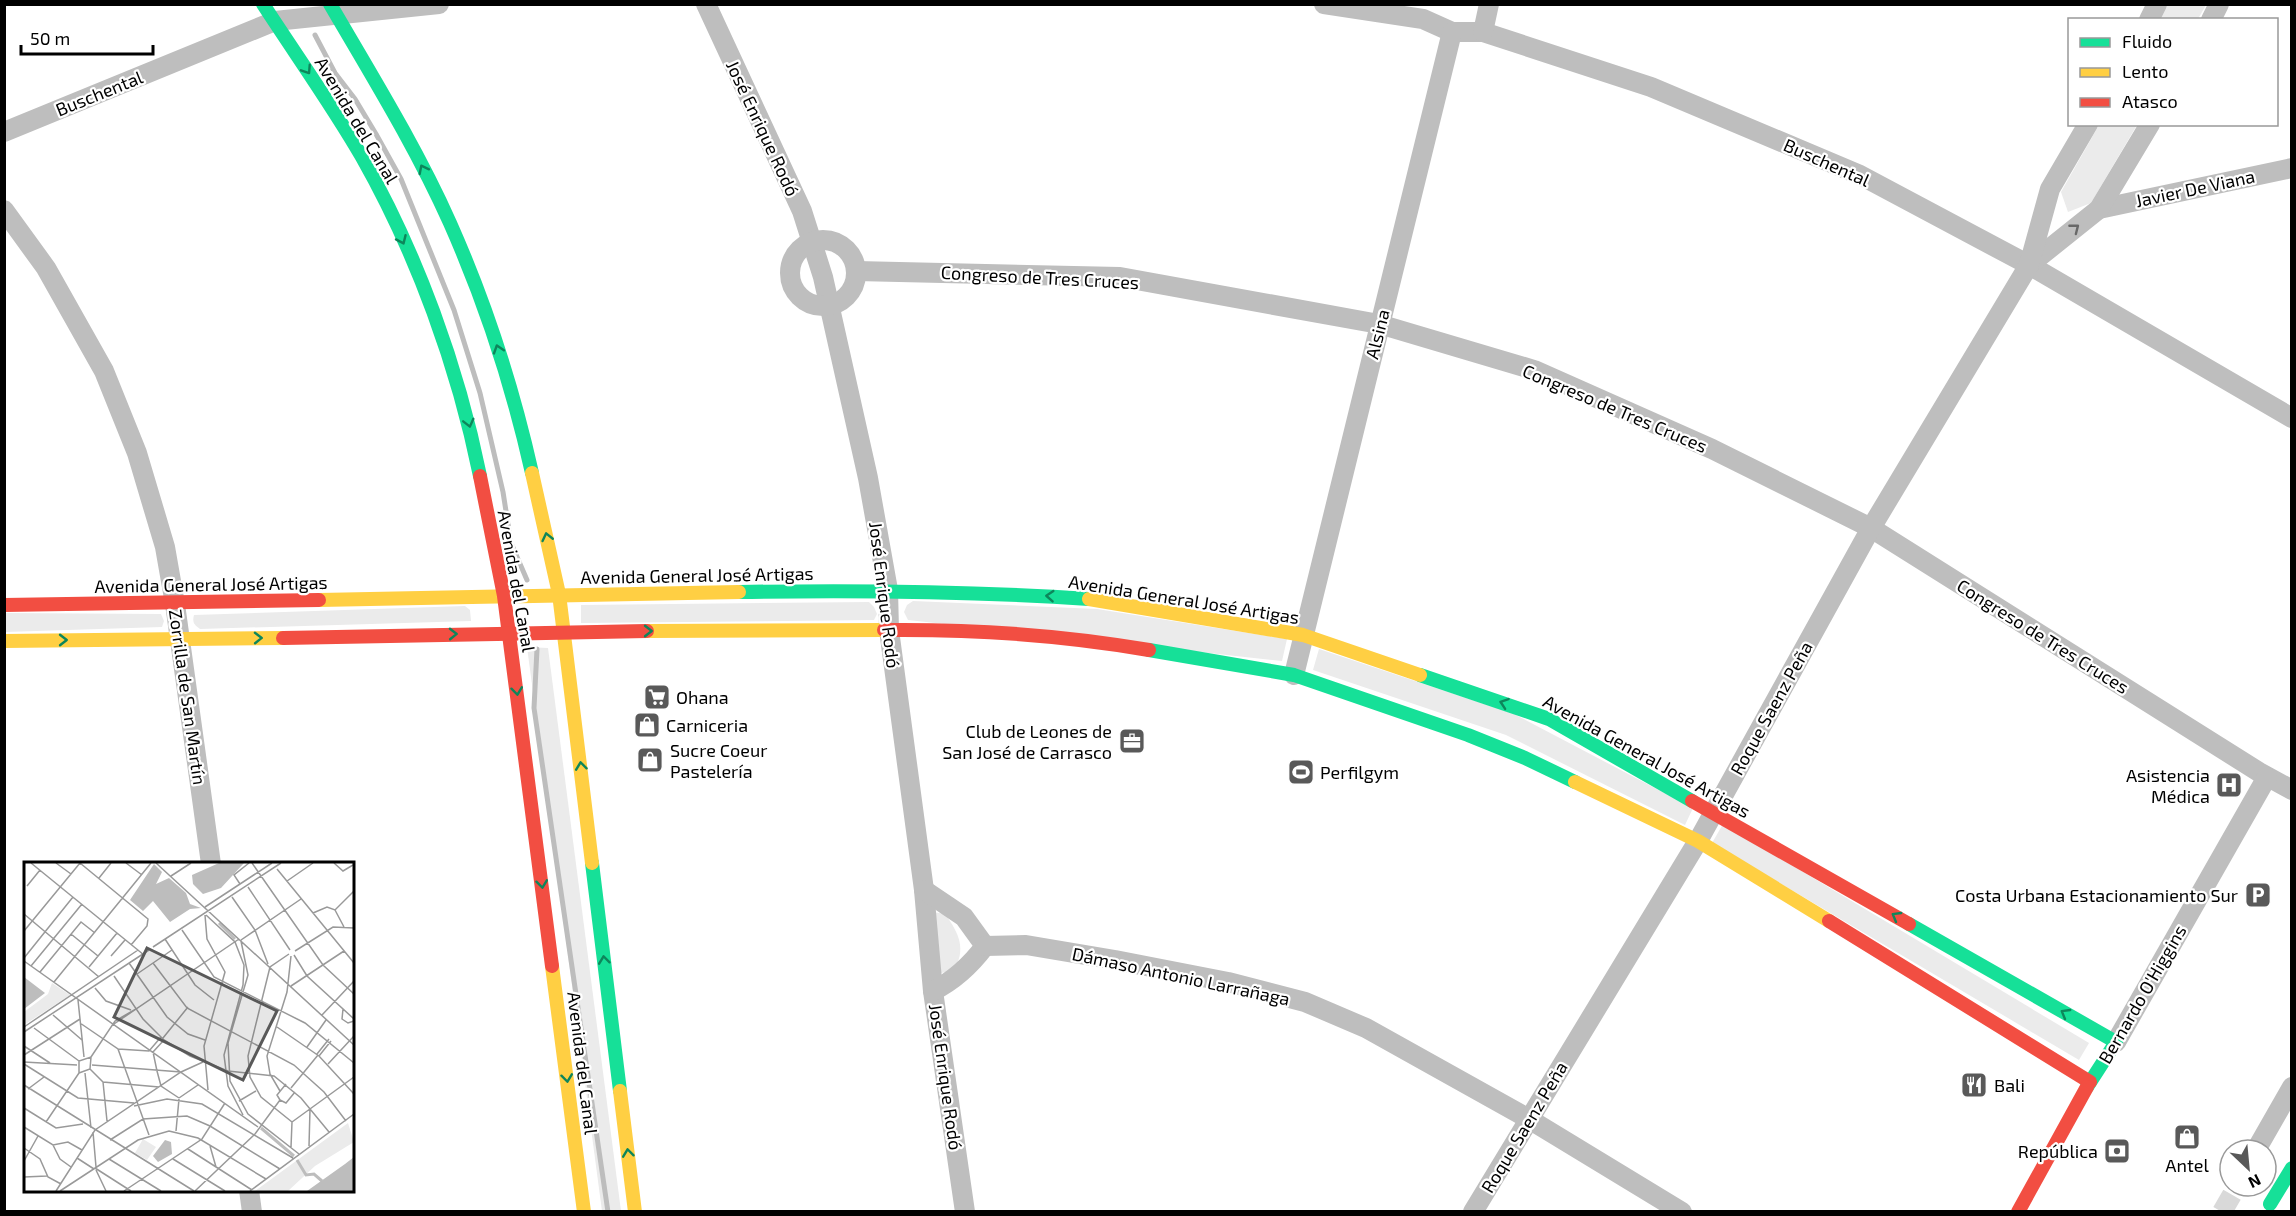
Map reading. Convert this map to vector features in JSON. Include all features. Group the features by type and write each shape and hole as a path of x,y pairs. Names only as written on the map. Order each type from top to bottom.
{"street":[{"name":"Avenida del Canal","path":"263,4 362,157 403,240 440,330 469,421 510,633 584,1212"},
{"name":"Buschental","path":"4,132 275,21 334,10 439,4"},
{"name":"José Enrique Rodó","path":"706,4 802,211 823,278 868,478 888,590 889,630 924,890 933,991 965,1212"},
{"name":"Buschental","path":"1324,4 1425,12 1452,32 1483,32 1651,87 1860,175 2029,265 2292,418"},
{"path":"1483,32 1489,4"},
{"path":"2150,18 2157,4"},
{"path":"2212,18 2219,4"},
{"name":"Avenida del Canal","path":"334,10 405,135 450,223 486,312 518,409 559,594 635,1212"},
{"name":"Alsina","path":"1294,675 1452,32"},
{"name":"Roque Saenz Peña","path":"1473,1212 1698,841 1870,528 2029,265 2050,189 2087,126"},
{"name":"Roque Saenz Peña","path":"2029,265 2099,209 2149,126"},
{"name":"Javier De Viana","path":"2099,209 2292,168"},
{"name":"Zorrilla de San Martín","path":"4,210 46,268 104,371 137,453 165,547 181,640 211,862"},
{"path":"824,240 841,246 853,259 856,271 855,283 850,293 841,301 829,306 817,306 806,301 797,293 791,282 790,270 801,248 812,242 824,240"},
{"name":"Congreso de Tres Cruces","path":"856,271 1120,277 1379,324 1534,370 1712,449 1870,528 2267,777 2292,790"},
{"name":"Avenida General José Artigas","path":"4,605 175,604 559,594 888,590 1090,598 1303,635 1549,719 2116,1042"},
{"path":"4,641 181,640 564,632 889,630 999,633 1092,640 1294,675 1468,735 1525,758 1698,841 2090,1082"},
{"name":"Bernardo O'Higgins","path":"2018,1212 2090,1082 2116,1042 2267,777"},
{"path":"924,890 964,917 985,946 970,965 951,982 933,991"},
{"name":"Dámaso Antonio Larrañaga","path":"985,946 1026,945 1115,960 1228,982 1305,1002 1366,1028 1528,1119 1682,1212"},
{"path":"2262,1138 2292,1087"},
{"path":"2264,1138 2292,1103"},
{"path":"2270,1204 2292,1168"},
{"path":"249,1192 252,1212"}],"shaded area":[{"path":"2166,5 2206,5 2199,18 2159,18"},
{"path":"2098,126 2136,126 2091,203 2068,212 2061,192"},
{"path":"913,601 1097,609 1287,639 1282,661 908,620 904,612 907,605"},
{"path":"869,602 877,614 874,620 581,623 581,605"},
{"path":"465,606 470,610 471,621 200,629 193,620 194,615"},
{"path":"4,613 161,614 164,621 162,627 5,632"},
{"path":"527,647 548,648 621,1211 602,1211"},
{"path":"1319,649 1514,714 1693,808 1685,825 1506,735 1313,670"},
{"path":"1723,824 2089,1043 2079,1060 1712,843"},
{"path":"933,912 945,914 960,942 960,956 953,971 941,973"}],"waterway":[{"path":"315,35 335,73 355,99 401,179 454,310 480,393 503,492 511,543 527,580"},
{"path":"537,649 534,708 608,1212"}],"tunnel":[{"path":"2222,1212 2230,1198"}],"traffic: fast":[{"path":"263,4 362,157 401,232 447,353 460,394 480,476"},
{"path":"330,4 408,139 450,223 497,346 532,473"},
{"path":"739,592 914,592 1089,599"},
{"path":"1149,650 1294,675 1468,735 1525,758 1575,782"},
{"path":"1420,675 1549,719 1692,801"},
{"path":"592,863 620,1091"},
{"path":"1909,924 2116,1042 2087,1087"},
{"path":"2270,1204 2292,1168"}],"traffic: slow":[{"path":"532,473 559,594 592,863"},
{"path":"319,600 739,592"},
{"path":"1089,599 1303,635 1420,675"},
{"path":"647,631 884,630"},
{"path":"4,641 283,638"},
{"path":"1575,782 1698,841 1829,921"},
{"path":"552,966 584,1212"},
{"path":"620,1091 635,1212"}],"traffic: jam":[{"path":"480,476 504,596 552,966"},
{"path":"4,605 319,600"},
{"path":"884,630 1017,634 1083,640 1149,650"},
{"path":"283,638 647,631"},
{"path":"1692,801 1909,924"},
{"path":"1829,921 2090,1082"},
{"path":"2018,1212 2087,1087"}],"place":[{"name":"Ohana","path":"657,697"},
{"name":"Carniceria","path":"647,725"},
{"name":"Club de Leones de San José de Carrasco","path":"1132,741"},
{"name":"Sucre Coeur Pastelería","path":"650,760"},
{"name":"Perfilgym","path":"1301,772"},
{"name":"Asistencia Médica","path":"2229,785"},
{"name":"Costa Urbana Estacionamiento Sur","path":"2258,895"},
{"name":"Bali","path":"1974,1085"},
{"name":"Antel","path":"2187,1137"},
{"name":"República","path":"2117,1151"}]}
